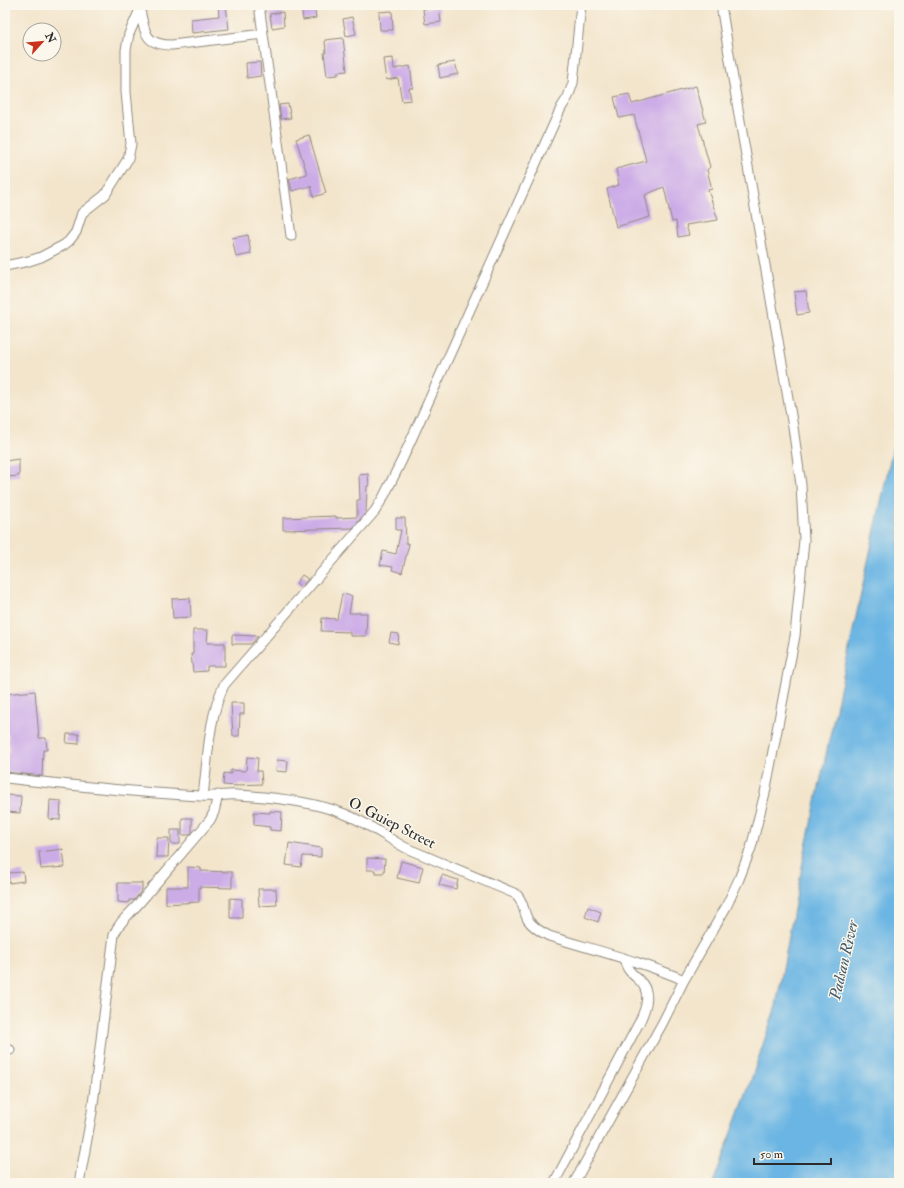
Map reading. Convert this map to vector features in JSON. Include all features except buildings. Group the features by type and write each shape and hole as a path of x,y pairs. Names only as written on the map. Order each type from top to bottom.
{"street":[{"path":"259,5 291,236"},
{"path":"204,796 213,713 224,685 375,511 402,460 558,115 568,97 572,83 581,5"},
{"path":"574,1183 663,1022 684,980 726,907 750,848 764,793 796,636 804,540 801,485 793,427 721,5"},
{"path":"141,8 144,29 153,42 161,45 263,34"},
{"path":"5,266 41,257 69,241 76,232 82,213 105,195 128,159 131,144 126,92 126,50 128,34 141,8"},
{"name":"O. Guiep Street","path":"5,778 119,790 204,796 237,795 300,802 342,812 363,822 406,848 516,894 521,900 529,922 541,932 549,936 659,969 684,980"},
{"path":"79,1183 94,1099 114,935 125,918 140,903 210,820 214,812 218,795"},
{"path":"554,1183 645,1009 647,1002 646,990 643,984 629,971 624,958"}],"water":[{"name":"Padsan River","path":"899,419 899,1183 713,1183 747,1092 776,1006 804,856"}]}
